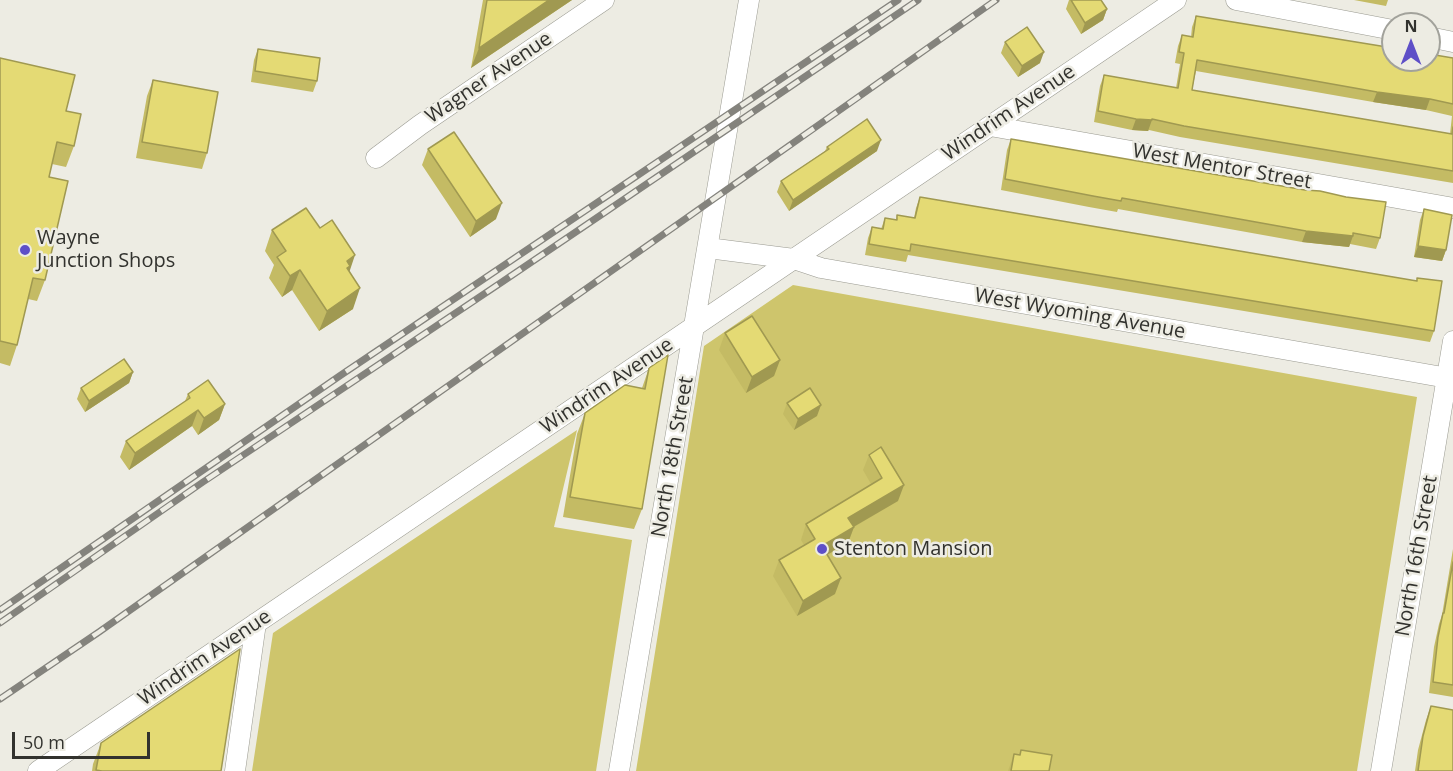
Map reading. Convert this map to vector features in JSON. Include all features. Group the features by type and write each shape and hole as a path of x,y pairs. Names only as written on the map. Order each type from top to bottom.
{"street":[{"name":"Wagner Avenue","path":"376,158 420,125 604,0"},
{"name":"North 18th Street","path":"619,771 749,0"},
{"name":"Windrim Avenue","path":"38,771 1176,0"},
{"path":"1236,0 1381,28"},
{"name":"West Mentor Street","path":"990,126 1453,208"},
{"name":"West Wyoming Avenue","path":"708,248 794,259 821,268 1450,379"},
{"name":"North 16th Street","path":"1381,771 1450,379 1453,341"},
{"path":"235,771 256,623"}],"shaded area":[{"path":"793,285 1417,397 1357,771 636,771 704,346"},
{"path":"577,430 554,527 632,540 596,771 252,771 273,633"}],"building":[{"path":"487,0 549,0 479,48"},
{"path":"1071,0 1101,0 1107,9 1085,23"},
{"path":"1196,16 1381,46 1381,72 1441,72 1441,56 1453,58 1453,104 1197,60 1192,90 1452,134 1453,127 1453,171 1098,111 1104,75 1178,88 1184,53 1179,52 1182,35 1193,37"},
{"path":"1027,27 1044,52 1022,66 1005,42"},
{"path":"258,49 320,58 317,81 255,71"},
{"name":"Wayne Junction Shops","path":"0,58 75,75 66,111 81,114 74,146 57,142 49,177 68,181 45,280 33,278 17,345 0,341"},
{"path":"153,80 218,92 207,153 142,142"},
{"path":"867,119 881,140 793,200 781,181 829,149 827,147"},
{"path":"454,132 502,203 476,221 428,149"},
{"path":"1011,139 1386,202 1380,238 1353,233 1353,236 1306,231 1122,198 1121,201 1005,179"},
{"path":"920,197 1417,281 1417,278 1442,281 1434,331 911,244 910,251 869,244 872,227 883,229 885,218 897,220 897,215 915,218"},
{"path":"306,208 320,228 332,220 355,255 347,261 350,266 347,268 360,288 327,311 300,270 290,276 277,257 286,251 272,230"},
{"path":"1424,209 1452,215 1446,250 1418,246"},
{"path":"752,316 780,360 752,377 725,333"},
{"path":"668,355 642,509 570,497 585,413 625,385 645,389 649,368"},
{"path":"124,359 133,372 89,401 81,388"},
{"path":"208,380 225,404 204,418 198,410 135,453 126,441 190,398 188,394"},
{"path":"810,388 821,405 798,419 787,403"},
{"path":"881,447 904,485 848,518 854,527 822,546 841,578 803,601 779,560 815,539 806,524 882,478 869,455"},
{"path":"1453,562 1453,685 1433,682 1438,637"},
{"path":"240,649 221,771 96,770 101,743"},
{"path":"1431,706 1453,710 1453,771 1418,771 1423,736"},
{"path":"1021,750 1052,755 1049,771 1011,771 1014,754 1020,755"}],"railway":[{"path":"0,610 341,375 898,0"},
{"path":"0,623 203,482 918,0"},
{"path":"0,699 99,632 996,0"}],"place":[{"name":"Wayne Junction Shops","path":"25,250"},
{"name":"Stenton Mansion","path":"822,549"}]}
